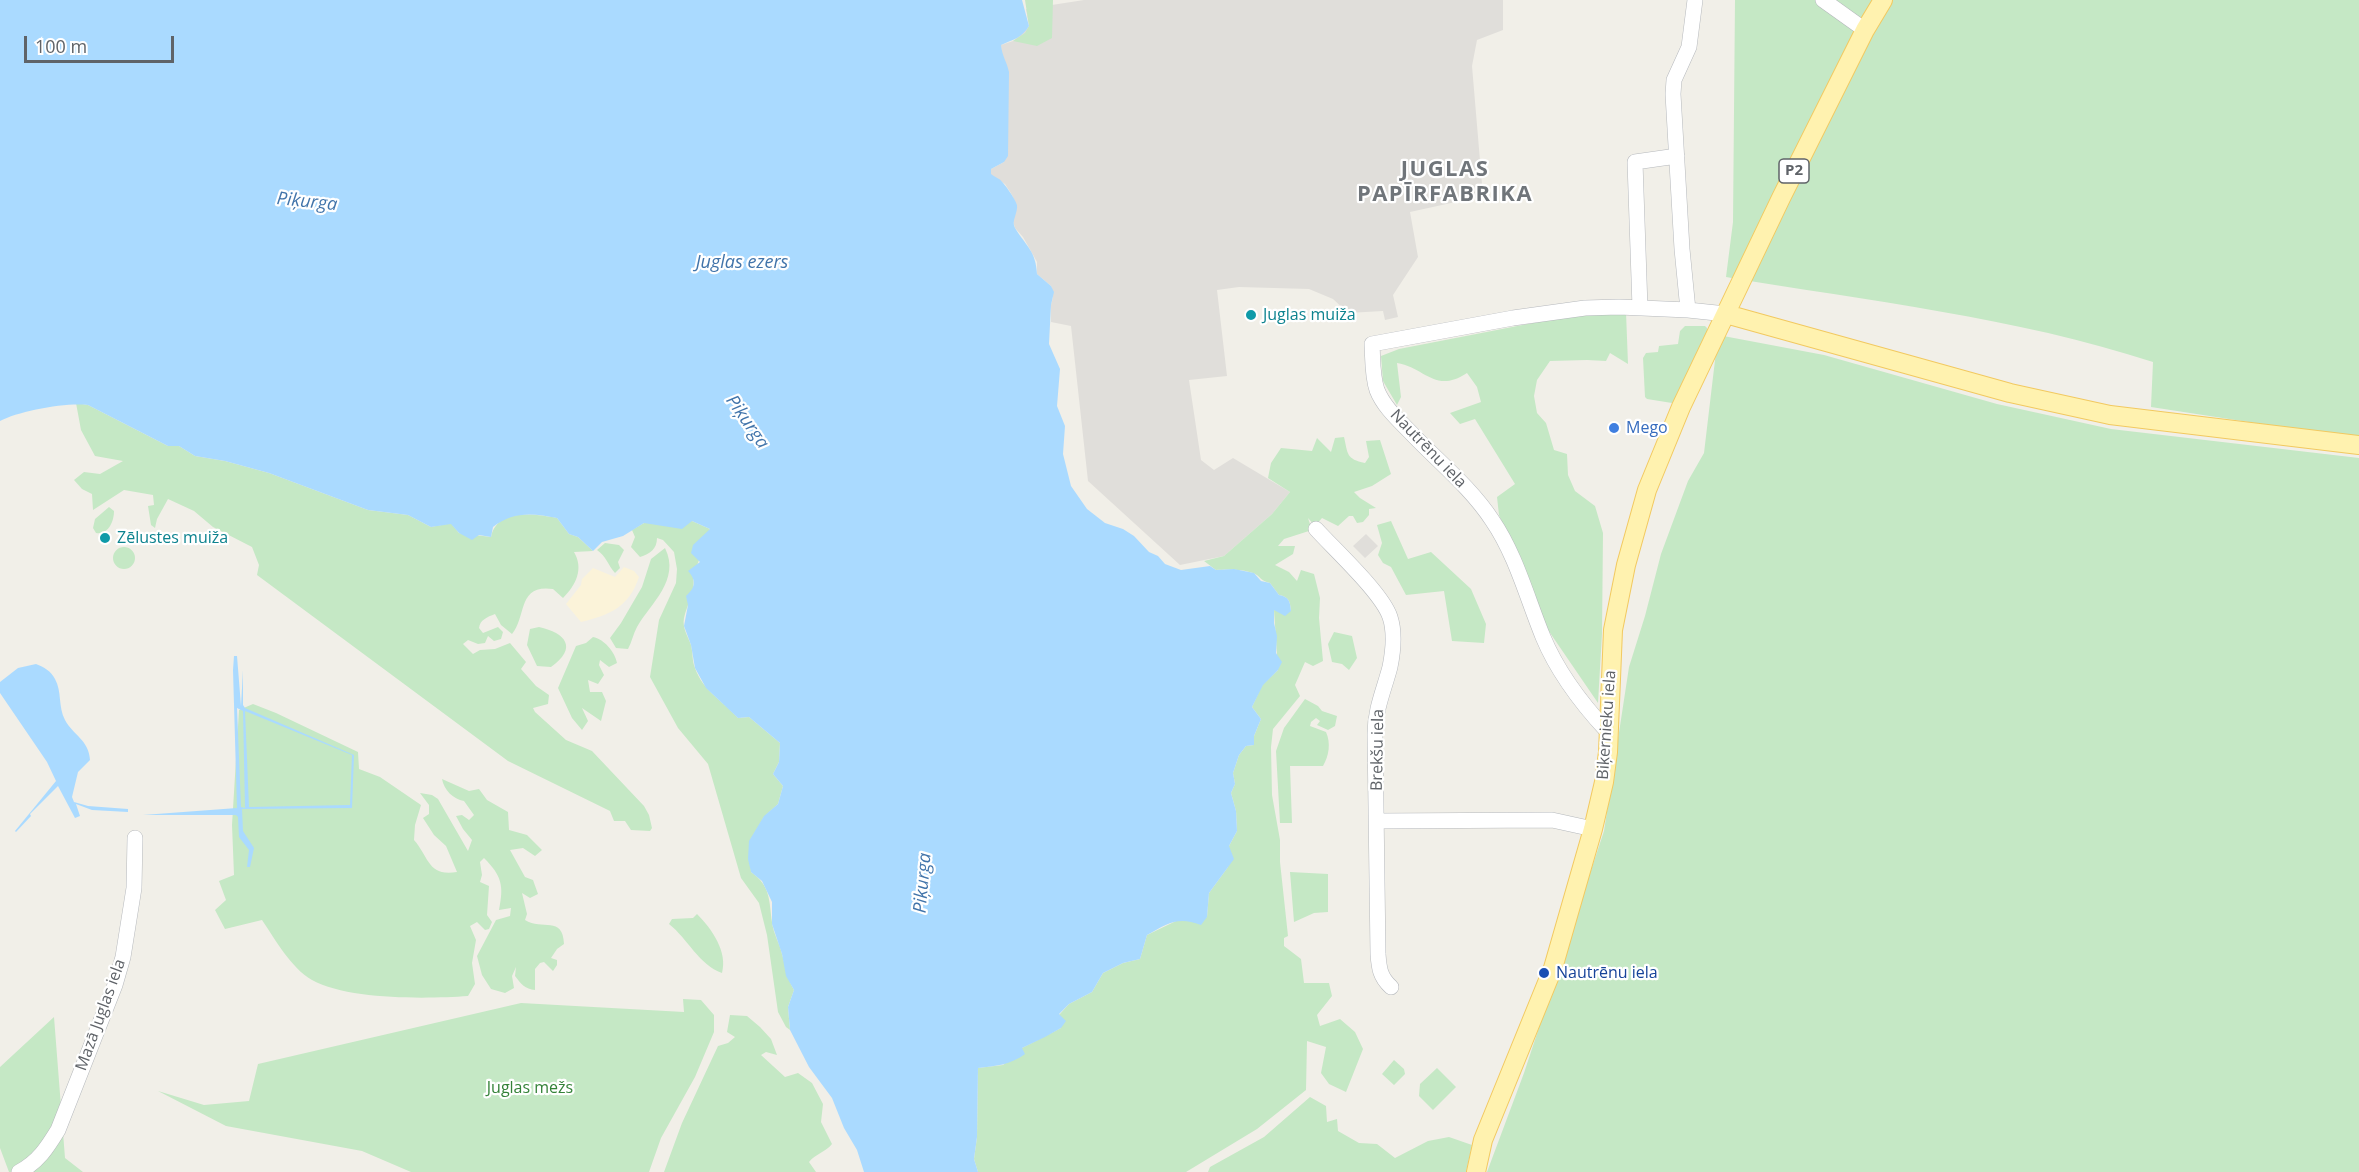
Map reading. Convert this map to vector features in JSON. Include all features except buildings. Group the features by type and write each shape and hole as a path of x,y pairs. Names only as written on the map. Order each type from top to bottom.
{"main road":[{"name":"P2","path":"1725,314 1865,30 1883,0"},
{"path":"1725,314 2010,393 2110,414 2359,445"},
{"name":"Biķernieku iela","path":"1476,1172 1483,1140 1553,968 1593,829 1604,782 1608,752 1613,630 1626,565 1647,490 1681,406 1725,314"}],"street":[{"path":"1688,310 1673,94 1674,80 1689,47 1695,0"},
{"path":"1823,0 1865,30"},
{"path":"1640,308 1635,162 1677,156"},
{"name":"Nautrēnu iela","path":"1608,731 1581,701 1562,675 1544,640 1506,543 1490,517 1381,398 1373,377 1372,344 1571,310 1619,307 1725,314"},
{"name":"Brekšu iela","path":"1316,530 1378,596 1390,616 1392,648 1390,666 1375,718 1379,971 1383,980 1391,987"},
{"path":"1377,821 1552,820 1593,829"},
{"name":"Mazā Juglas iela","path":"20,1172 34,1164 58,1130 115,985 123,957 134,888 135,838"}],"shaded area":[{"path":"1084,0 1503,0 1503,30 1477,40 1472,66 1483,196 1410,212 1418,257 1393,295 1398,317 1385,320 1383,311 1348,313 1333,299 1309,289 1239,287 1217,290 1227,376 1189,380 1201,460 1214,470 1233,458 1290,492 1272,514 1224,556 1180,565 1088,481 1071,326 1051,322 1053,297 1051,286 1037,274 1037,262 1023,237 1015,228 1013,221 1017,206 1012,195 1005,184 991,175 991,169 1004,162 1001,45 1013,41 1029,26 1026,9"},
{"path":"1366,534 1378,546 1365,558 1353,546"}],"green space":[{"path":"1025,0 1053,0 1052,38 1037,46 1013,41 1025,33 1029,26"},
{"path":"1735,0 2359,0 2359,439 2151,407 2153,362 2101,346 1941,312 1726,277 1733,222"},
{"path":"1626,312 1628,364 1610,353 1606,361 1550,361 1537,380 1534,396 1537,413 1546,423 1554,450 1567,454 1568,475 1575,491 1595,506 1603,533 1602,634 1598,703 1546,627 1499,515 1497,497 1515,484 1475,419 1460,424 1450,413 1481,402 1477,387 1467,373 1456,379 1438,380 1397,363 1401,397 1397,405 1383,381 1381,356 1399,349 1574,315"},
{"path":"1685,326 1705,326 1707,337 1678,397 1672,403 1647,399 1643,358 1646,353 1658,352 1659,346 1678,344 1680,331"},
{"path":"1718,335 1824,355 1997,404 2111,429 2359,458 2359,1172 1487,1172 1524,1073 1604,831 1629,667 1661,554 1688,481 1704,453"},
{"path":"76,403 88,405 168,446 179,446 195,456 225,461 269,473 368,510 408,515 431,527 451,523 459,533 491,537 501,521 509,517 538,515 557,518 569,534 578,537 593,551 574,552 578,571 572,588 563,598 553,589 534,591 528,596 517,627 512,634 501,625 495,614 482,621 479,628 483,633 498,627 503,632 501,639 494,641 488,636 485,643 478,644 468,640 463,644 473,654 480,650 495,649 510,643 526,662 521,669 536,686 549,695 548,704 533,708 535,712 566,740 592,751 644,806 649,815 652,828 650,831 631,830 625,821 614,821 610,811 508,761 257,575 259,565 252,547 213,527 194,511 168,499 157,519 155,528 151,525 148,506 154,505 153,495 124,490 93,510 92,494 82,489 74,480 84,472 100,474 123,461 95,456 81,430"},
{"path":"1344,437 1349,455 1354,460 1365,463 1369,457 1366,441 1380,440 1391,474 1372,486 1354,492 1376,508 1369,509 1369,515 1363,522 1357,523 1353,516 1349,516 1338,526 1322,518 1315,526 1308,518 1312,530 1284,539 1278,546 1295,546 1293,554 1275,565 1289,572 1297,581 1301,570 1314,574 1320,598 1319,618 1323,661 1313,666 1305,662 1295,685 1300,696 1273,729 1271,747 1272,795 1280,840 1280,862 1288,936 1284,938 1284,946 1301,959 1304,983 1329,983 1332,996 1317,1015 1320,1026 1340,1019 1355,1032 1363,1049 1346,1092 1329,1084 1321,1073 1326,1047 1307,1041 1306,1090 1257,1129 1186,1172 978,1172 974,1159 977,1137 978,1068 1003,1065 1022,1048 1061,1028 1059,1015 1069,1004 1092,992 1103,973 1123,963 1140,959 1147,935 1176,921 1207,917 1209,893 1228,867 1229,846 1237,831 1236,811 1231,793 1235,784 1233,773 1239,755 1246,746 1254,745 1254,736 1261,719 1252,707 1262,685 1278,670 1274,610 1291,611 1287,598 1279,595 1270,583 1256,574 1240,570 1216,570 1204,561 1224,556 1272,514 1290,492 1268,478 1271,463 1281,448 1312,451 1317,438 1331,452 1335,438"},
{"path":"109,507 114,511 111,523 104,532 96,533 93,528 95,519"},
{"path":"692,521 710,529 693,577 692,592 685,613 685,629 691,645 693,663 703,683 738,718 749,717 780,743 779,762 773,774 783,786 778,804 764,817 750,841 751,872 766,888 774,930 794,990 788,1007 790,1030 778,1012 767,935 759,903 741,878 708,764 678,728 650,677 659,620 676,583 677,569 674,552 663,540 657,538 652,551 640,557 631,547 635,537 632,530 644,523"},
{"path":"1391,521 1408,559 1431,552 1471,589 1486,624 1484,643 1452,641 1444,591 1406,595 1391,567 1383,563 1378,555 1382,543 1377,525"},
{"path":"605,543 619,545 624,550 618,562 620,568 615,573 597,550"},
{"path":"124,547 132,550 135,558 132,566 124,569 116,566 113,558 116,550"},
{"path":"665,548 669,560 667,581 637,627 628,649 616,648 610,638 642,587 651,559"},
{"path":"539,627 556,633 565,642 564,654 551,667 537,666 527,645 530,629"},
{"path":"1334,632 1352,636 1357,658 1349,670 1342,664 1332,662 1328,644"},
{"path":"593,637 601,640 608,647 617,663 609,667 600,660 599,665 604,675 598,684 588,680 590,692 602,692 606,701 601,721 582,708 588,721 582,730 572,718 558,688 576,646 586,643"},
{"path":"1305,699 1322,711 1337,716 1335,726 1328,730 1317,725 1320,721 1316,718 1311,722 1310,726 1326,732 1328,736 1327,758 1323,766 1290,766 1292,823 1280,823 1276,751 1284,728"},
{"path":"253,704 358,752 359,769 380,777 421,805 415,825 414,840 430,864 440,872 457,872 446,846 434,835 423,818 429,814 429,805 420,793 432,795 438,799 468,851 472,840 456,816 462,815 469,820 474,815 464,801 450,793 442,779 469,791 479,789 487,800 508,812 509,830 527,835 542,850 535,856 523,848 510,850 525,877 533,880 538,894 530,898 522,893 527,914 525,920 556,927 563,935 564,944 551,958 557,960 553,971 544,962 535,969 535,990 519,981 515,976 516,967 512,976 514,988 505,993 491,989 482,975 477,956 496,920 510,916 511,908 499,910 500,882 495,870 484,858 480,862 482,875 480,882 489,886 487,915 492,922 489,929 485,930 477,922 470,926 476,940 472,963 475,984 468,996 388,997 327,987 304,975 297,968 262,920 225,929 215,910 226,900 219,881 234,875 232,825 239,710"},
{"path":"1290,872 1328,874 1328,912 1314,913 1294,922"},
{"path":"697,914 721,949 722,973 700,958 669,924 672,919 693,918"},
{"name":"Juglas mežs","path":"683,999 701,1000 714,1015 714,1032 695,1077 661,1138 649,1172 411,1172 362,1151 226,1126 158,1091 204,1105 249,1101 258,1064 521,1003 684,1012"},
{"path":"730,1015 747,1016 771,1039 777,1055 766,1052 761,1055 785,1077 798,1073 812,1083 823,1104 821,1122 832,1144 809,1162 816,1172 664,1172 682,1123 718,1046 728,1043 735,1037 727,1032"},
{"path":"54,1017 65,1158 83,1172 9,1172 0,1148 0,1067"},
{"path":"1394,1060 1404,1069 1405,1074 1394,1085 1382,1074"},
{"path":"1437,1068 1456,1087 1433,1110 1419,1096 1420,1084"},
{"path":"1310,1097 1326,1106 1327,1122 1337,1119 1338,1131 1359,1143 1377,1144 1395,1158 1428,1141 1449,1137 1472,1145 1466,1172 1208,1172 1210,1167 1264,1137"}],"sand":[{"path":"624,567 634,571 639,577 630,596 609,613 581,622 566,604 581,585 582,579 593,568 615,577"}],"water":[{"name":"Juglas ezers","path":"0,0 1022,0 1029,26 1020,36 1001,45 1009,72 1008,156 1004,162 991,169 991,174 1001,180 1014,199 1017,205 1015,228 1030,249 1035,260 1037,274 1051,286 1054,292 1049,344 1060,369 1057,406 1065,426 1063,454 1071,486 1087,509 1105,523 1123,529 1134,536 1149,552 1158,556 1165,564 1181,570 1210,566 1216,570 1234,569 1254,573 1261,581 1270,583 1279,595 1287,598 1291,611 1285,616 1274,610 1276,653 1282,662 1278,670 1263,685 1252,707 1261,719 1254,736 1254,745 1246,746 1239,755 1233,773 1235,784 1231,793 1236,811 1237,831 1229,846 1234,859 1209,893 1207,917 1201,925 1186,921 1173,922 1147,935 1140,959 1123,963 1103,973 1092,992 1069,1004 1059,1014 1066,1021 1061,1028 1022,1048 1025,1054 1014,1061 978,1068 977,1137 974,1159 978,1172 864,1172 857,1150 844,1128 832,1098 809,1067 790,1030 788,1007 794,990 786,976 782,954 772,924 772,902 762,881 751,872 748,859 749,841 764,816 778,804 783,786 773,774 779,762 780,743 749,717 738,718 706,688 695,668 691,645 684,626 688,605 686,596 694,584 688,571 700,562 691,553 693,545 710,529 692,521 682,529 644,523 623,536 602,542 593,551 578,537 569,534 557,518 523,515 508,518 493,527 491,537 479,535 472,540 459,533 451,524 431,527 408,515 368,510 269,473 225,461 195,456 179,446 168,446 88,405 43,408 0,421"},
{"path":"234,656 237,656 241,706 243,670 243,705 245,708 354,755 352,808 242,809 243,831 254,848 250,867 247,867 249,850 239,837 236,815 143,815 237,808","holes":["237,708 243,711 245,808 241,807","245,711 352,755 350,805 249,807"]},
{"path":"36,664 53,676 59,689 61,710 65,720 87,747 89,753 90,760 78,772 72,797 74,802 88,806 128,809 128,812 92,810 76,804 80,816 75,818 58,786 15,831 56,781 47,762 0,693 0,682 18,668"}],"place":[{"name":"Juglas muiža","path":"1251,315"},
{"name":"Mego","path":"1614,428"},
{"name":"Zēlustes muiža","path":"105,538"},
{"name":"Nautrēnu iela","path":"1544,973"}],"district":[{"name":"JUGLAS PAPĪRFABRIKA","path":"1445,182"}],"water label":[{"name":"Piķurga","path":"307,202"},
{"name":"Piķurga","path":"747,422"},
{"name":"Piķurga","path":"923,883"}]}
